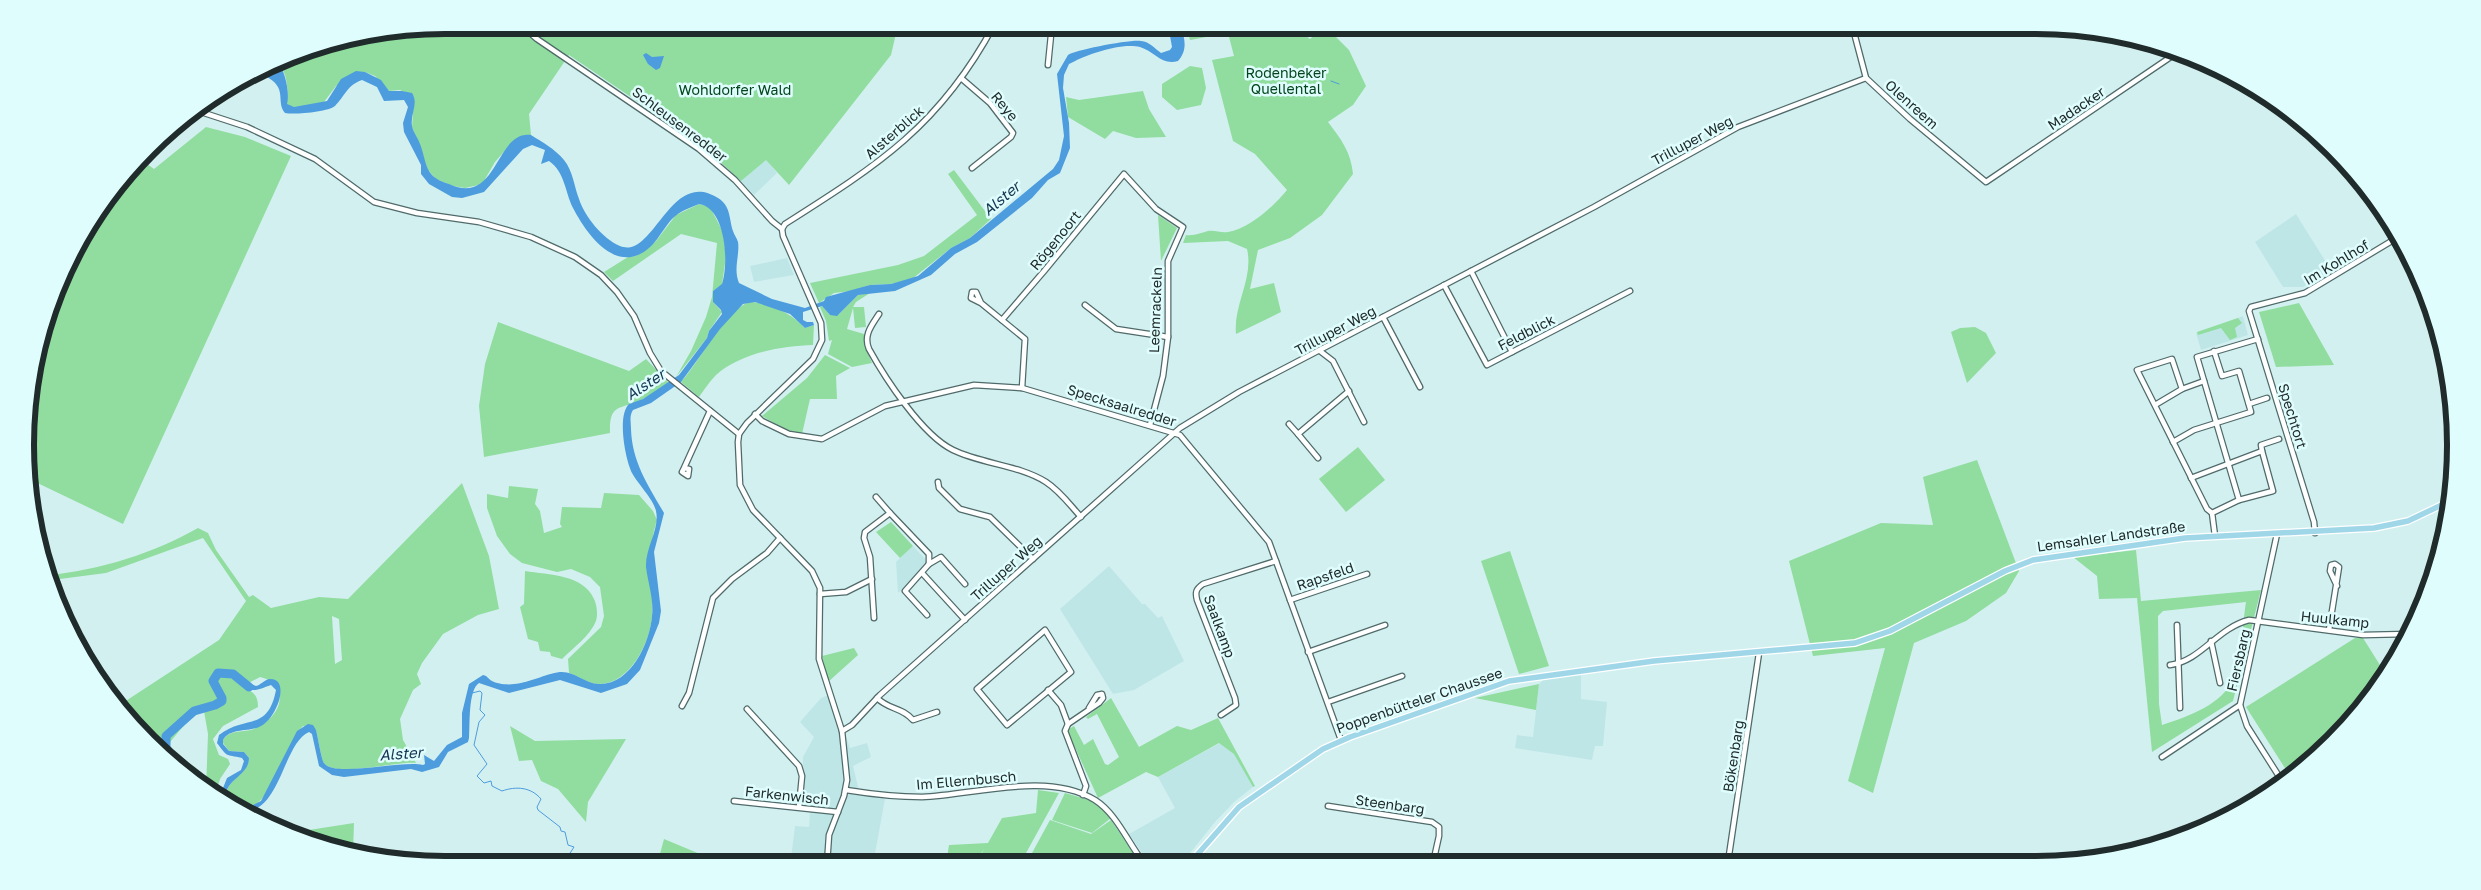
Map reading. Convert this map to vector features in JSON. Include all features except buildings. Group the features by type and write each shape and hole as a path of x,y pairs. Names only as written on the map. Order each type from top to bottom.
{"main road":[{"name":"Lemsahler Landstraße","path":"1759,652 1835,646 1867,641 2005,571 2033,560 2162,540 2215,536 2315,533 2388,526 2418,517 2443,505"},
{"name":"Poppenbütteler Chaussee","path":"1198,855 1231,814 1251,797 1316,753 1341,740 1509,681 1654,660 1759,652"}],"street":[{"name":"Schleusenredder","path":"531,34 699,149 735,180 772,222 782,229 782,233 821,323 822,340 816,356 756,414 740,434"},
{"name":"Alsterblick","path":"782,229 785,224 858,178 896,149 932,115 961,78 988,34"},
{"path":"1048,64 1051,34"},
{"name":"Olenreem","path":"1854,34 1866,78 1910,119 1986,182"},
{"name":"Madacker","path":"1986,182 2171,57"},
{"name":"Reye","path":"961,78 990,103 1013,133 1011,137 972,168"},
{"name":"Trilluper Weg","path":"842,731 852,725 877,698 1175,433 1239,392 1594,207 1738,127 1866,78"},
{"path":"205,112 248,127 315,158 374,202 417,213 479,222 531,237 575,257 601,275 617,292 634,316 653,360 665,375 740,434 738,449 740,485 753,510 812,571 818,582 820,594 819,659 842,731 847,764 846,790 827,844 827,856"},
{"name":"Leemrackeln","path":"1124,174 1156,209 1183,227 1168,261 1168,336 1163,376 1150,425"},
{"name":"Rögenoort","path":"1002,320 1046,270 1124,174"},
{"name":"Im Kohlhof","path":"2251,307 2305,293 2393,240"},
{"path":"1471,270 1512,352"},
{"name":"Feldblick","path":"1444,284 1487,365 1630,291"},
{"path":"981,303 1025,339 1022,388"},
{"path":"1085,305 1116,329 1168,336"},
{"name":"Spechtort","path":"2251,307 2249,311 2314,522 2315,533"},
{"path":"879,314 868,333 867,345 903,402 935,437 952,450 1046,482 1081,517"},
{"path":"1383,317 1420,387"},
{"path":"2239,500 2197,357 2258,338"},
{"path":"1320,351 1333,362 1364,422"},
{"path":"2173,442 2194,430 2251,412 2239,371 2222,376 2214,351"},
{"path":"2182,389 2172,359 2137,370 2207,509 2212,513 2215,536"},
{"path":"2155,405 2182,389 2204,381"},
{"name":"Specksaalredder","path":"756,414 762,421 789,434 822,439 885,406 974,385 1022,388 1180,435 1264,532 1341,740"},
{"path":"1298,434 1348,391"},
{"path":"2249,404 2267,398"},
{"path":"684,468 710,411"},
{"path":"1289,424 1318,458"},
{"path":"2212,513 2239,500 2273,491 2261,445 2279,439"},
{"path":"2191,478 2228,462 2262,451"},
{"path":"938,482 939,488 960,509 990,516 1032,559"},
{"path":"876,498 929,554 929,564"},
{"path":"874,618 870,557 864,538 865,532 890,513"},
{"name":"Fiersbarg","path":"2277,534 2240,705 2247,726 2279,776"},
{"path":"682,706 689,693 713,598 732,579 767,553 780,538"},
{"path":"927,615 905,591 923,574 929,564 941,557 966,584"},
{"name":"Saalkamp","path":"1221,715 1236,706 1235,698 1195,594 1197,588 1203,584 1276,561"},
{"path":"923,574 965,620"},
{"name":"Rapsfeld","path":"1290,600 1367,574"},
{"path":"820,594 846,592 872,579"},
{"path":"2329,630 2337,586"},
{"name":"Huulkamp","path":"2178,664 2232,626 2250,620 2363,635 2401,634"},
{"path":"1308,652 1385,625"},
{"path":"2177,625 2180,708"},
{"path":"1045,630 1071,672 1048,690 1007,725 977,689 1045,630"},
{"path":"2211,641 2220,683"},
{"name":"Bökenbarg","path":"1729,856 1759,652"},
{"path":"2170,665 2178,664"},
{"path":"1328,702 1402,676"},
{"path":"1048,690 1061,706 1068,724"},
{"path":"877,698 884,706 905,711 913,720 937,712"},
{"path":"2162,757 2240,705"},
{"path":"1083,795 1086,786 1065,731 1068,724 1089,708"},
{"path":"747,709 799,766 802,776 799,807"},
{"name":"Im Ellernbusch","path":"846,790 872,795 922,797 1010,786 1046,787 1083,795 1096,801 1110,814 1139,856"},
{"name":"Farkenwisch","path":"734,801 838,812"},
{"name":"Steenbarg","path":"1328,806 1432,822 1439,826 1440,836 1435,856"},
{"path":"1198,855 1202,856"}],"shaded area":[{"path":"766,159 777,173 754,195 741,181"},
{"path":"2296,214 2331,270 2303,287 2283,287 2255,242"},
{"path":"787,258 794,275 754,282 750,266"},
{"path":"2243,316 2248,335 2201,350 2196,333"},
{"path":"913,546 928,562 920,570 919,574 898,593 896,562"},
{"path":"1109,566 1142,604 1145,604 1158,618 1162,616 1184,661 1134,690 1113,694 1060,609"},
{"path":"1581,674 1581,699 1607,702 1603,746 1595,746 1592,760 1515,748 1517,735 1533,737 1539,684 1544,679"},
{"path":"831,694 850,748 867,743 871,757 853,766 860,795 885,799 875,856 791,856 795,826 809,827 810,812 803,802 803,757 814,737 800,722 821,698"},
{"path":"1220,743 1235,754 1253,787 1234,802 1215,822 1188,856 1144,856 1129,834 1175,808 1158,777"}],"green space":[{"name":"Wohldorfer Wald","path":"896,34 891,55 789,185 766,160 741,181 703,146 569,55 529,114 531,135 524,135 508,147 495,162 484,181 479,185 465,188 453,186 436,179 428,170 412,127 414,97 400,90 389,91 375,76 365,72 336,86 324,102 299,108 286,106 287,83 282,68 288,65 339,48 391,37 418,35"},
{"path":"1188,34 1223,34 1190,40"},
{"name":"Rodenbeker Quellental","path":"1228,34 1304,34 1310,39 1316,34 1333,34 1349,50 1366,86 1353,105 1328,122 1348,152 1353,174 1322,215 1290,238 1258,250 1250,289 1274,283 1281,312 1236,334 1237,313 1248,270 1247,249 1228,241 1183,243 1186,235 1195,235 1208,231 1228,232 1252,222 1268,210 1287,190 1255,154 1233,141 1212,60 1234,56"},
{"path":"1190,66 1202,68 1206,88 1201,105 1177,110 1162,97 1162,84"},
{"path":"1143,91 1149,109 1166,137 1136,138 1113,131 1105,139 1068,117 1066,97 1079,100"},
{"path":"206,127 245,137 291,156 123,524 36,482 34,445 37,391 48,339 65,288 76,263 103,217 136,174 146,163 154,169"},
{"path":"954,170 991,219 970,238 951,248 912,279 891,284 870,285 852,291 834,293 819,303 810,283 898,265 924,256 977,215 948,174"},
{"path":"699,204 710,207 723,232 726,256 722,285 713,291 713,302 722,312 709,331 707,338 676,377 691,351 706,317 712,297 717,243 681,234 613,281 604,272 628,257 636,256 656,241 676,215"},
{"path":"1158,215 1177,228 1161,261"},
{"path":"870,293 856,302 853,307 864,307 866,327 855,328 853,308 847,329 864,334 864,344 872,363 852,367 828,354 832,340 829,341 826,321 820,307 822,306 830,315 839,314 858,295"},
{"path":"749,302 765,304 780,310 794,318 805,328 814,325 813,345 775,349 737,361 716,375 699,397 681,382 731,315"},
{"path":"2299,303 2334,365 2276,367 2259,312"},
{"path":"2238,318 2242,323 2235,328 2237,337 2230,340 2221,328 2198,335 2197,332"},
{"path":"498,322 629,371 646,359 669,383 634,403 617,409 611,417 610,433 484,457 479,406 485,364"},
{"path":"1975,327 1986,333 1996,353 1967,383 1951,332 1960,328"},
{"path":"825,355 850,368 836,376 837,399 810,399 802,434 784,429 762,416 807,378"},
{"path":"1358,447 1385,480 1346,512 1319,479"},
{"path":"1977,460 2019,571 2006,593 1966,621 1914,643 1873,793 1848,781 1885,648 1813,656 1789,561 1881,523 1933,525 1923,477"},
{"path":"462,483 489,556 499,609 478,615 443,634 422,663 417,674 421,684 413,690 400,719 403,740 416,763 353,769 330,767 324,763 316,730 303,726 290,745 268,791 253,806 245,804 227,793 229,786 245,769 249,758 244,752 229,751 223,740 229,734 251,730 264,724 275,713 280,700 279,694 269,680 260,677 243,686 256,696 258,707 223,726 213,739 219,755 228,759 230,764 220,779 218,787 206,779 208,734 204,711 190,718 166,747 154,736 124,702 219,640 246,601 203,538 106,573 57,579 55,574 107,565 145,553 198,528 208,533 216,550 249,597 253,595 271,608 319,597 348,599","holes":["332,616 339,619 342,660 335,664"]},
{"path":"509,486 538,489 535,504 540,511 544,533 562,527 560,524 562,507 601,508 604,493 639,495 653,511 657,520 651,556 651,626 643,649 628,670 619,678 609,683 597,684 569,673 568,659 601,627 604,616 600,587 590,577 571,569 557,572 522,563 510,554 497,536 487,508 487,494 508,498"},
{"path":"891,522 913,546 900,558 876,532"},
{"path":"2136,550 2141,601 2261,590 2233,701 2152,752 2137,598 2099,599 2097,576 2073,557","holes":["2246,602 2238,663 2234,678 2229,687 2204,708 2162,725 2159,704 2158,616 2163,611"]},
{"path":"1510,551 1549,666 1519,674 1481,561"},
{"path":"525,571 574,580 589,591 595,601 596,621 586,637 562,659 551,656 550,652 540,651 538,642 528,639 520,607 524,604"},
{"path":"2355,638 2363,638 2382,667 2362,695 2327,736 2287,771 2246,707"},
{"path":"854,648 858,655 828,682 822,656"},
{"path":"1539,684 1536,710 1475,698"},
{"path":"1111,698 1139,747 1177,726 1191,730 1218,718 1255,786 1253,787 1234,754 1219,743 1158,777 1146,772 1098,798 1067,730 1074,726 1084,745 1093,739 1105,764 1108,765 1119,757 1097,714 1088,719 1086,717"},
{"path":"510,726 535,741 626,739 588,802 586,822 558,789 541,781 532,760 519,761"},
{"path":"1038,790 1059,793 1024,856 982,856 984,849 980,855 981,856 947,856 949,845 988,843 1002,818 1036,813"},
{"path":"1065,793 1093,801 1111,818 1092,833 1052,820"},
{"path":"1050,820 1091,834 1111,820 1135,856 1030,856"},
{"path":"354,823 353,845 339,842 304,831"},
{"path":"664,839 705,856 659,856"}],"water":[{"path":"1170,34 1183,34 1185,44 1183,53 1178,61 1163,60 1140,47 1123,46 1103,50 1069,64 1064,75 1063,88 1069,123 1070,148 1060,173 1048,180 1032,198 977,242 955,254 931,275 895,291 858,295 837,316 830,315 822,306 803,312 803,320 813,322 814,325 805,328 790,314 755,302 743,304 720,329 681,382 651,403 633,410 630,419 634,452 642,473 664,513 654,552 661,611 659,623 640,670 627,684 601,693 560,680 509,693 479,683 475,687 471,700 468,742 448,752 439,767 422,772 411,769 344,777 332,775 319,766 312,734 309,732 301,738 294,748 269,797 260,806 254,809 250,807 261,801 297,731 308,724 313,725 316,730 324,763 330,767 354,769 413,764 423,765 425,764 424,755 434,761 447,745 462,737 462,713 469,684 483,675 497,683 512,684 567,672 598,684 609,683 620,678 629,670 642,650 650,627 652,604 646,560 657,518 655,507 629,466 623,437 623,417 629,404 643,399 679,375 707,338 709,331 722,314 721,310 713,302 713,291 722,284 725,263 725,251 720,226 715,215 708,208 699,204 675,216 653,244 644,252 627,257 617,256 599,244 584,226 570,202 562,176 554,166 549,161 541,164 545,150 532,145 523,149 484,192 462,198 452,197 429,184 421,174 421,165 404,132 403,123 408,107 404,100 384,101 377,87 362,80 353,85 335,106 331,108 296,114 285,113 282,108 277,85 263,76 281,68 288,94 287,104 294,107 327,101 341,79 356,71 365,72 381,80 389,91 412,93 415,105 412,126 430,172 440,181 465,188 477,185 487,177 510,144 519,137 531,135 553,149 564,160 582,206 595,227 620,246 632,247 643,240 675,203 687,194 701,192 718,198 725,205 729,213 733,232 738,242 737,278 739,283 772,299 805,308 824,301 826,297 870,285 891,284 918,276 951,248 970,238 1053,169 1059,160 1064,136 1057,74 1068,55 1115,43 1135,41 1147,43 1161,53 1170,50 1172,47"},
{"path":"646,53 652,57 664,56 660,68 656,70 648,64 643,55"},
{"path":"240,679 256,686 268,679 276,680 280,685 279,700 266,723 255,729 230,734 223,740 223,744 229,751 244,752 249,758 245,769 233,781 227,793 222,790 227,778 241,770 244,761 242,758 227,755 223,751 217,743 219,735 238,725 261,717 267,712 272,703 276,690 271,685 257,690 247,689 243,687"}],"waterway":[{"path":"1331,81 1339,84"},
{"name":"Alster","path":"166,747 166,736 194,711 222,701 213,681 218,673 233,674 249,687"},
{"path":"472,693 480,691 482,693 480,710 485,715 479,722 474,745 487,764 477,776 484,783 491,781 492,786 502,791 513,788 523,789 537,795 541,799 537,807 538,810 560,827 561,831 565,832 568,845 574,847 568,856"}]}
